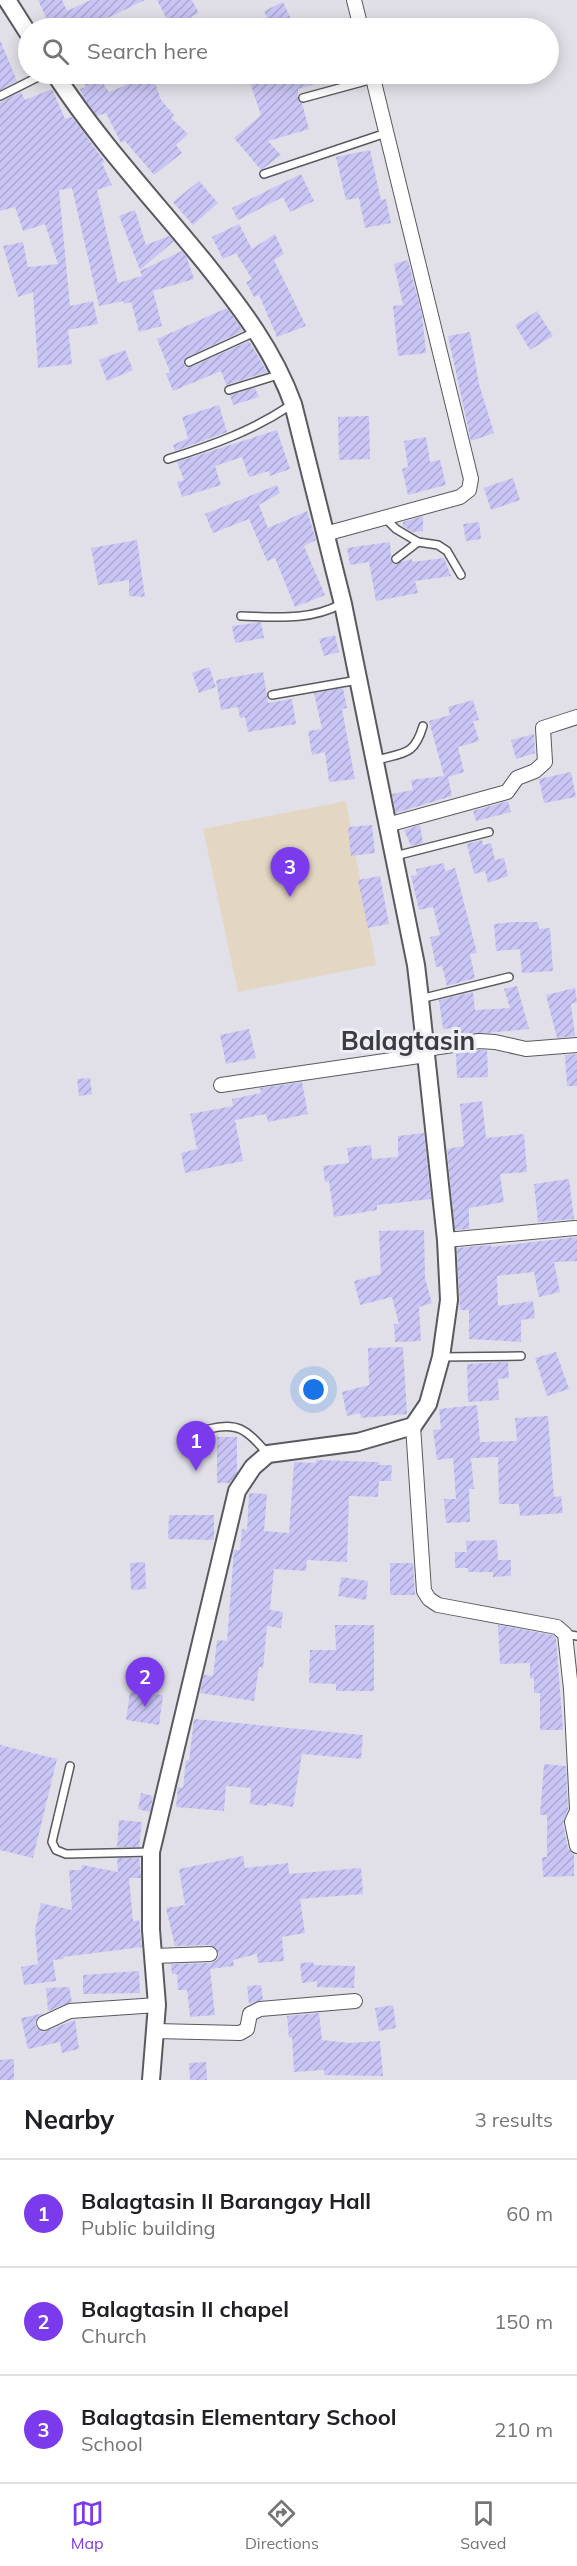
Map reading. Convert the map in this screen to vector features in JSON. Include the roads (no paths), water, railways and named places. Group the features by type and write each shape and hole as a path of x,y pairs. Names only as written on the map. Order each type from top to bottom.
{"street":[{"path":"7,0 18,18"},
{"path":"354,0 358,18"},
{"path":"62,84 81,114 180,232 257,331 282,374 293,404 343,604 420,999 426,1052 446,1240 449,1300 441,1357 428,1404 413,1426 424,1592 438,1605 557,1627 571,1635 571,1689 577,1810 572,1822 577,1846"},
{"path":"325,534 460,497 469,490 471,479 375,84"},
{"path":"387,825 507,792 518,778 535,771 544,762 545,726 577,717"},
{"path":"221,1085 426,1052 479,1041 526,1049 577,1045"},
{"path":"446,1240 574,1228"},
{"path":"151,2080 157,2005 153,1956 151,1852 211,1609 237,1491 253,1467 268,1454 358,1442 413,1426"},
{"path":"153,1956 210,1954"},
{"path":"155,2031 240,2032 247,2029 250,2014 260,2009 355,2001"},
{"path":"44,2023 70,2011 157,2005"}],"lane":[{"path":"0,96 24,84"},
{"path":"303,98 348,84"},
{"path":"264,174 387,132"},
{"path":"189,362 257,331"},
{"path":"229,390 282,374"},
{"path":"168,459 231,439 266,422 293,404"},
{"path":"385,518 396,529 418,542 438,546 447,551 461,575"},
{"path":"396,559 418,542"},
{"path":"241,616 325,613 343,604"},
{"path":"272,695 358,680"},
{"path":"374,761 410,750 418,744 423,726"},
{"path":"393,857 489,832"},
{"path":"420,999 509,977"},
{"path":"441,1357 521,1356"},
{"path":"209,1429 225,1425 237,1426 250,1435 268,1454"},
{"path":"70,1766 52,1842 56,1850 66,1854 151,1852"}],"place":[{"name":"Balagtasin Elementary School","path":"290,897"},
{"name":"Balagtasin II Barangay Hall","path":"196,1471"},
{"name":"Balagtasin II chapel","path":"145,1707"}],"district":[{"name":"Balagtasin","path":"408,1040"}]}
